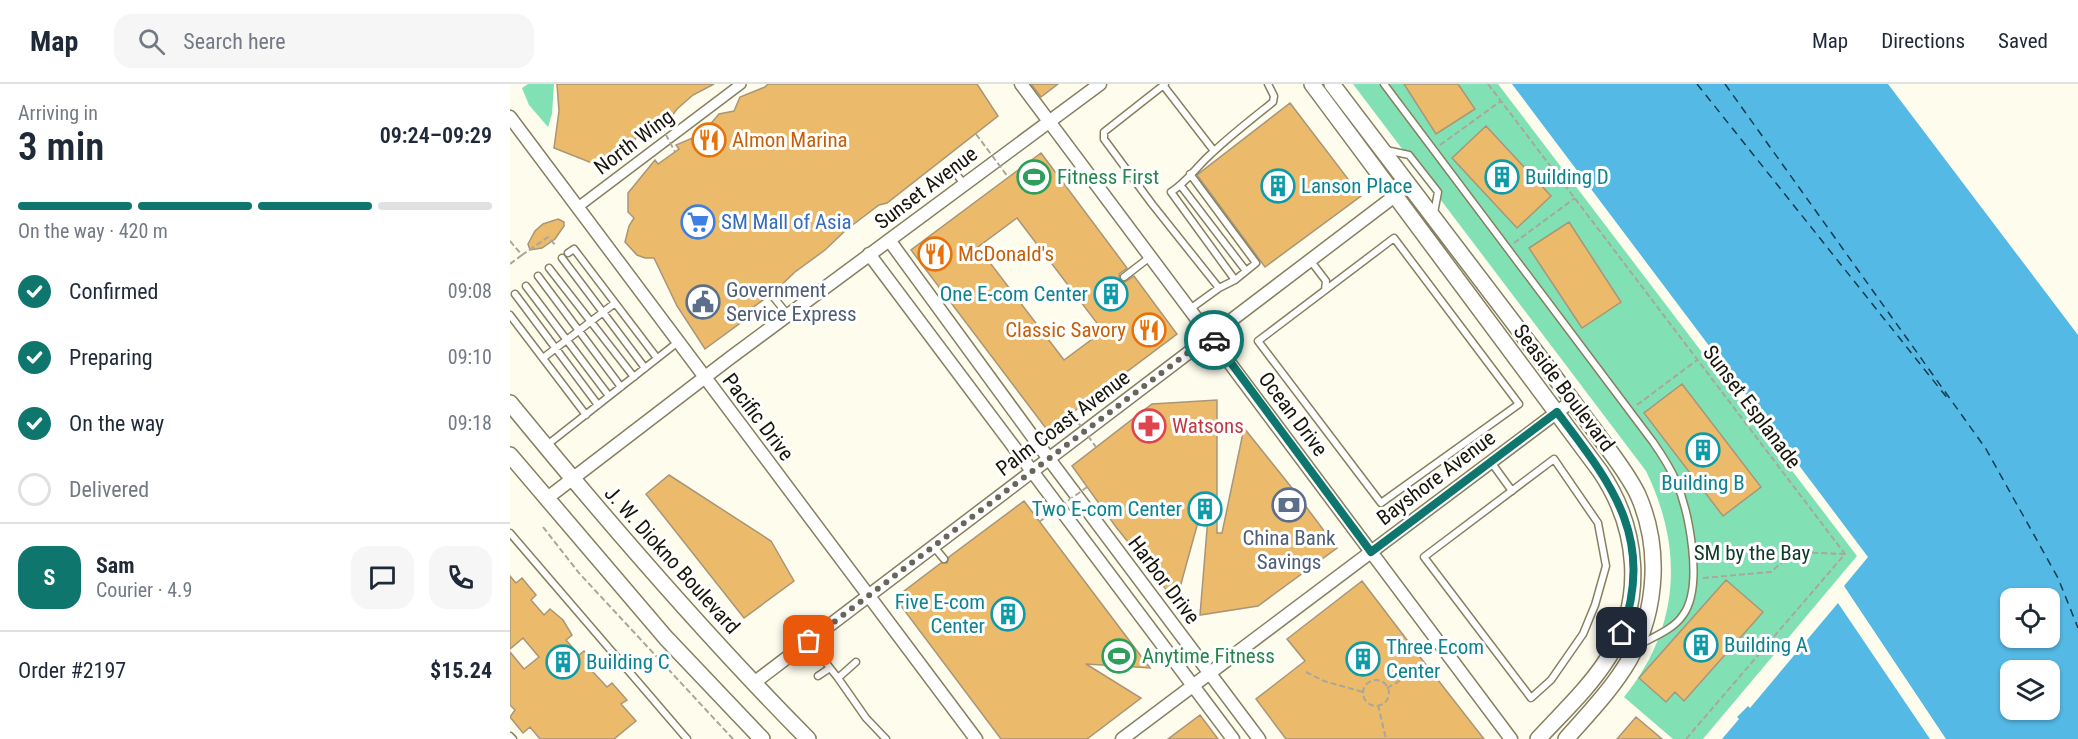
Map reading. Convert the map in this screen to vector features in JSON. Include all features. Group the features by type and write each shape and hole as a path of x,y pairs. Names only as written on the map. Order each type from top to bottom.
{"street":[{"name":"North Wing","path":"578,207 741,84"},
{"name":"Ocean Drive","path":"1021,84 1511,739"},
{"name":"Sunset Avenue","path":"546,499 869,254 1100,84"},
{"name":"Seaside Boulevard","path":"1312,84 1600,471 1618,501 1629,532 1633,576 1628,613 1622,633 1609,657 1591,680 1538,739"},
{"name":"Seaside Boulevard","path":"1332,84 1572,400 1629,478 1639,498 1647,523 1653,560 1648,618 1638,645 1620,676 1566,739"},
{"name":"Pacific Drive","path":"510,117 976,739"},
{"name":"Palm Coast Avenue","path":"755,682 1396,195"},
{"name":"Harbor Drive","path":"889,240 1049,459 1259,739"},
{"name":"Harbor Drive","path":"869,254 1233,739"},
{"name":"Bayshore Avenue","path":"1122,739 1572,400"},
{"name":"J. W. Diokno Boulevard","path":"510,403 572,479 677,598 808,739"},
{"path":"510,455 666,638 762,739"}],"lane":[{"path":"1235,280 1171,192 1181,186 1214,151 1274,102 1274,96 1268,84"},
{"path":"1384,84 1667,462 1690,530 1693,579 1688,606 1682,617 1673,625 1638,645"},
{"path":"1214,151 1164,85 1104,132 1104,139 1219,288"},
{"path":"953,170 964,184"},
{"path":"1190,174 1256,260 1255,265 1235,280 1219,288 1190,309"},
{"path":"1181,186 1246,271"},
{"path":"1310,260 1326,281 1325,290 1258,341 1381,503 1519,404 1394,238 1325,290"},
{"path":"598,405 515,294 574,249 657,358"},
{"path":"1125,277 1151,257"},
{"path":"552,265 602,313 645,368"},
{"path":"552,265 591,322 634,377"},
{"path":"552,265 579,331 621,387"},
{"path":"528,284 609,396"},
{"path":"771,294 788,315"},
{"path":"543,358 615,303"},
{"path":"510,315 586,415"},
{"path":"545,446 678,342"},
{"path":"1554,459 1598,523 1606,566 1595,605 1583,634 1551,680 1531,698 1424,558 1512,490 1554,459"},
{"path":"1491,462 1512,490"},
{"path":"510,533 687,739"},
{"path":"934,546 944,560"},
{"path":"809,641 866,718 886,739"},
{"path":"838,678 856,662"},
{"path":"819,676 830,668"}],"path":[{"name":"Sunset Esplanade","path":"1488,84 1845,554"},
{"path":"1434,150 1501,101"},
{"path":"661,117 663,129 675,152"},
{"path":"976,134 1008,177"},
{"path":"1508,248 1575,198"},
{"path":"510,264 548,237 555,246"},
{"path":"510,241 522,255"},
{"path":"1630,411 1697,360"},
{"path":"1072,414 1096,447"},
{"path":"1040,522 1087,487"},
{"path":"543,527 579,573 734,739"},
{"path":"1693,579 1771,572 1794,552 1845,554"},
{"path":"1686,739 1845,554"},
{"path":"1387,688 1421,669"},
{"path":"1306,672 1324,681 1363,692"},
{"path":"1374,681 1382,682 1387,688 1386,701 1378,705 1367,703 1363,692 1366,684 1374,681"},
{"path":"1378,705 1386,739"}],"green space":[{"path":"528,84 554,84 552,114 548,127 529,105 522,88"},
{"name":"SM by the Bay","path":"1353,84 1498,84 1857,556 1703,739 1673,739 1624,697 1643,671 1656,644 1666,616 1670,587 1671,559 1666,530 1658,500 1646,471"}],"water":[{"path":"1512,84 1888,84 2078,335 2078,739 1946,739 1844,586 1868,557"},
{"path":"1838,603 1930,739 1722,739 1739,719 1737,717 1748,706 1750,708"}],"building":[{"path":"557,84 714,84 693,95 672,116 668,111 646,128 648,133 637,136 630,148 602,167 554,148 559,111"},
{"path":"768,84 977,84 998,116 887,203 879,205 846,230 775,291 768,290 767,297 740,317 743,321 705,349 677,306 654,258 637,255 625,242 629,226 634,218 628,212 628,193 655,160 658,164 679,149 676,145 702,134 719,114 734,111 740,97"},
{"path":"1031,84 1058,84 1041,97"},
{"path":"1404,84 1458,84 1475,109 1436,134"},
{"name":"Lanson Place","path":"1290,103 1361,196 1265,267 1197,175"},
{"name":"Building D","path":"1486,126 1551,196 1517,228 1452,158"},
{"name":"One E-com Center","path":"1041,153 1127,268 1119,274 1120,280 1125,282 1134,276 1177,334 1048,431 911,250","holes":["1017,218 1103,331 1064,360 978,247"]},
{"path":"558,219 564,222 564,226 555,239 542,248 530,250 528,244 535,231 543,224"},
{"path":"1569,222 1621,302 1582,328 1529,248"},
{"name":"Building B","path":"1682,384 1761,487 1723,516 1644,413"},
{"name":"Two E-com Center","path":"1217,400 1217,533 1222,533 1244,428 1337,548 1258,606 1200,615 1209,505 1203,504 1176,602 1116,527 1072,466 1152,404"},
{"path":"669,475 771,541 794,581 744,618 646,494"},
{"name":"Five E-com Center","path":"1024,501 1150,668 1086,664 1141,698 1087,739 1001,739 895,598 941,563 947,563 949,557"},
{"name":"Building C","path":"510,576 516,583 522,578 536,595 531,600 544,615 550,609 563,620 572,635 566,640 579,655 584,651 599,667 593,672 607,687 612,683 627,700 621,704 636,721 614,739 540,739 530,727 523,733 510,717 515,710 510,705 510,652 524,669 539,657 523,638 510,649"},
{"name":"Building A","path":"1726,580 1763,612 1684,701 1675,692 1666,702 1639,678"},
{"name":"Three Ecom Center","path":"1362,581 1484,739 1286,739 1256,699 1305,661 1287,639"},
{"path":"1200,715 1218,739 1168,739"},
{"path":"1636,717 1662,739 1617,739"}],"ferry route":[{"path":"1697,84 1948,399"},
{"path":"1725,84 1986,449 2058,578 2078,628"}],"way so far":[{"path":"809,641 1210,336 1214,340"}],"place":[{"name":"Almon Marina","path":"709,140"},
{"name":"Fitness First","path":"1034,177"},
{"name":"Building D","path":"1502,177"},
{"name":"Lanson Place","path":"1278,186"},
{"name":"SM Mall of Asia","path":"698,222"},
{"name":"McDonald's","path":"935,254"},
{"name":"One E-com Center","path":"1111,294"},
{"name":"Government Service Express","path":"703,302"},
{"name":"Classic Savory","path":"1149,330"},
{"name":"Watsons","path":"1149,426"},
{"name":"Building B","path":"1703,450"},
{"name":"China Bank Savings","path":"1289,505"},
{"name":"Two E-com Center","path":"1205,509"},
{"name":"Five E-com Center","path":"1008,614"},
{"name":"Building A","path":"1701,645"},
{"name":"Anytime Fitness","path":"1119,656"},
{"name":"Three Ecom Center","path":"1363,659"},
{"name":"Building C","path":"563,662"}],"route":[{"path":"1214,340 1371,552 1557,412 1608,481 1629,532 1633,576 1628,613 1622,633"}]}
